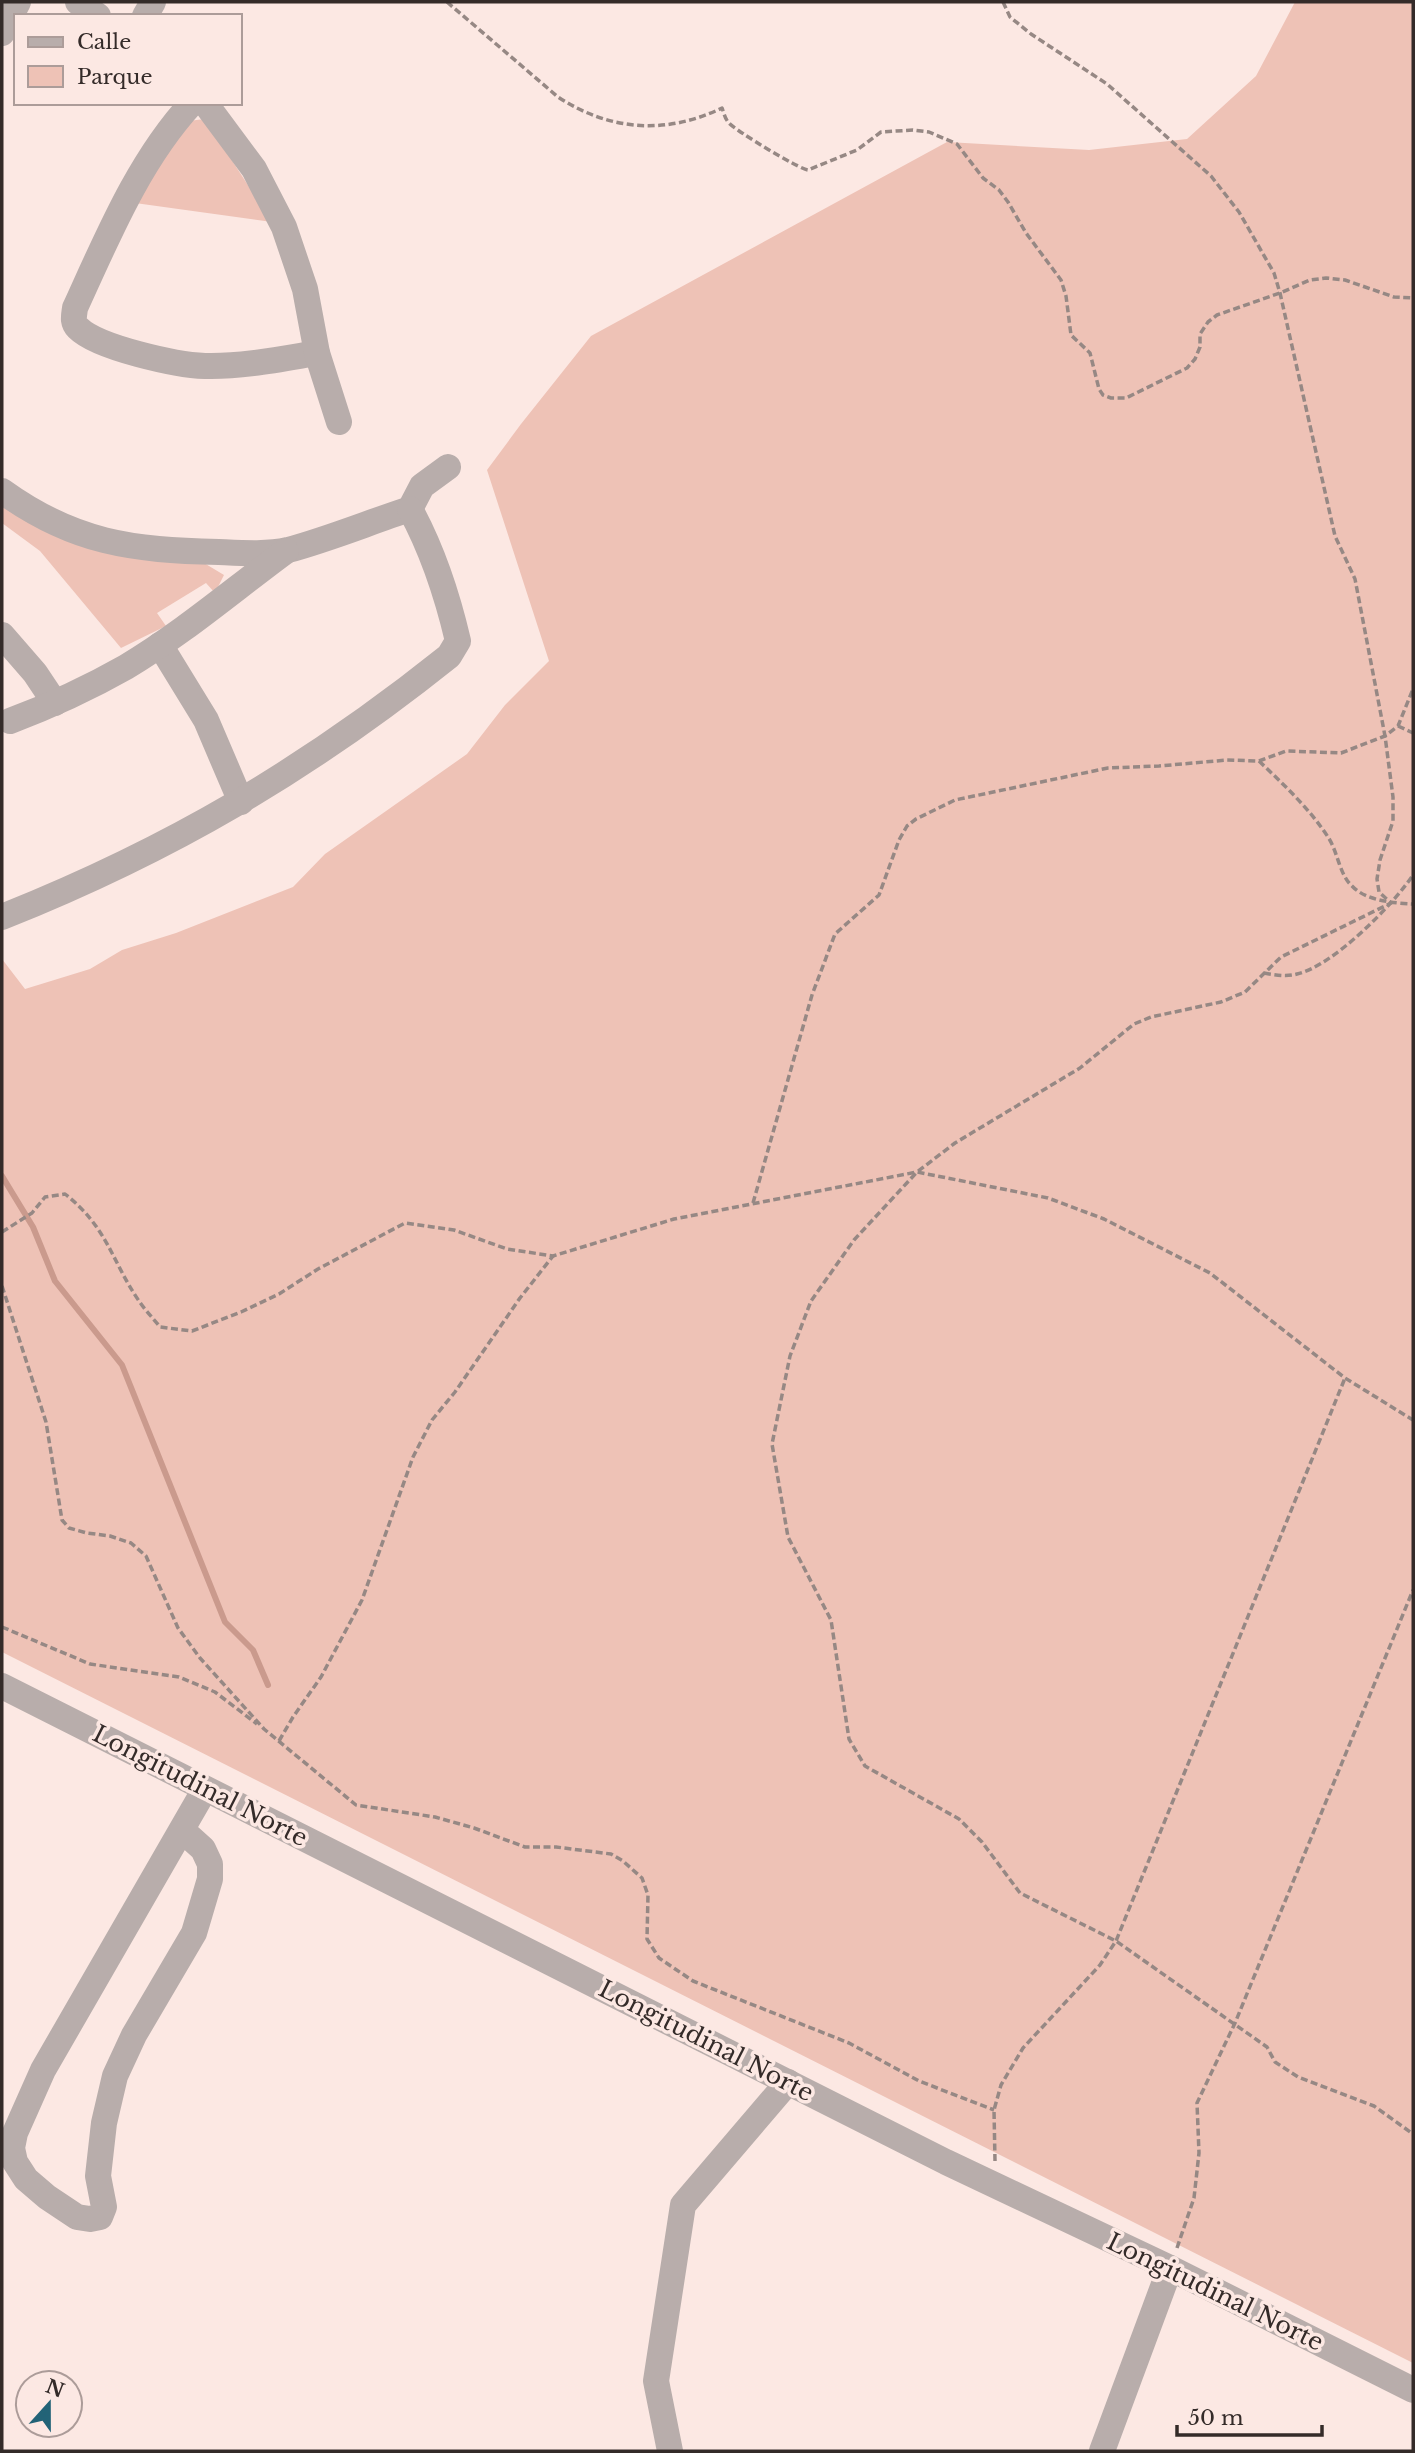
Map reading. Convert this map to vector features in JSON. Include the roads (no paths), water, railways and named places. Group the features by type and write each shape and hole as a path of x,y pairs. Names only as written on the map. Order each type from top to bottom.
{"street":[{"path":"2,33 18,2"},
{"path":"78,2 96,14"},
{"path":"190,105 161,141 112,229 75,308 76,327 92,337 137,354 205,366 317,353"},
{"path":"206,105 254,169 284,227 305,289 317,353 340,422"},
{"path":"10,721 55,703 127,667 286,551 410,509 422,486 448,467"},
{"path":"2,491 43,517 101,541 144,548 211,552 286,551"},
{"path":"2,917 119,867 241,802 357,727 449,656 458,641 450,607 431,551 410,509"},
{"path":"211,552 221,555 231,566 234,576 232,586 225,595"},
{"path":"2,635 55,703"},
{"path":"160,645 206,720 241,802"},
{"name":"Longitudinal Norte","path":"2,1686 980,2178 1170,2268 1413,2390"},
{"path":"183,1830 204,1849 210,1864 210,1879 194,1933 134,2035 115,2076 104,2123 98,2176 104,2207 100,2217 77,2217 26,2179 15,2162 12,2148 15,2133 43,2070 205,1789"},
{"path":"670,2451 656,2381 682,2206 788,2082"},
{"path":"1102,2451 1170,2268"}],"waterway":[{"path":"2,1176 33,1227 55,1281 122,1365 225,1622 253,1650 268,1685"}]}
